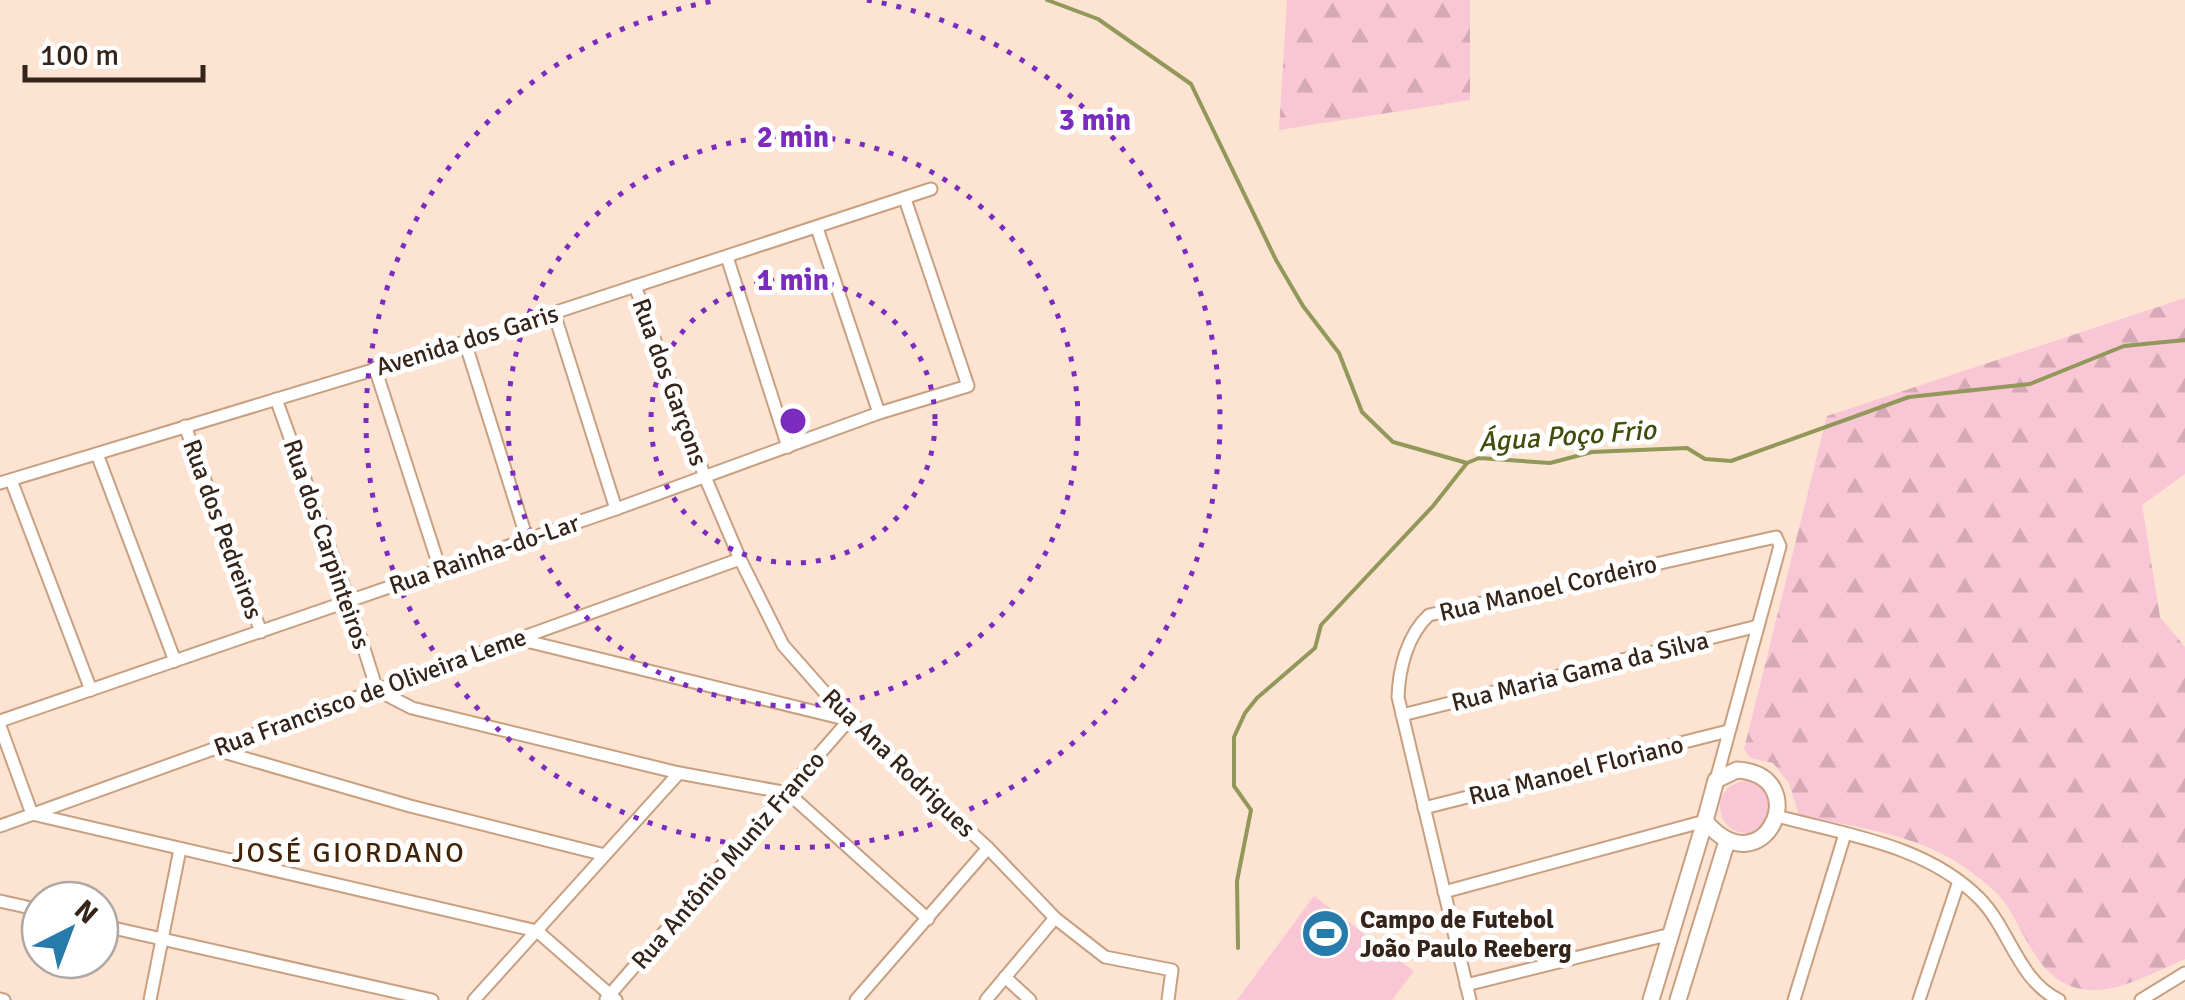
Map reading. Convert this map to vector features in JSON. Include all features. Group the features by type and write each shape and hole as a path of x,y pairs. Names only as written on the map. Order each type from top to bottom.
{"street":[{"name":"Avenida dos Garis","path":"6,482 554,314 931,190"},
{"name":"Rua Rainha-do-Lar","path":"0,723 879,413 968,386 905,199"},
{"path":"817,228 879,413"},
{"path":"727,258 788,447"},
{"name":"Rua dos Garçons","path":"636,286 705,477"},
{"path":"554,314 616,508"},
{"path":"465,342 526,539"},
{"path":"375,368 440,569"},
{"name":"Rua dos Carpinteiros","path":"276,398 350,601 377,690"},
{"name":"Rua dos Pedreiros","path":"186,426 261,632"},
{"path":"97,454 174,661"},
{"name":"Rua Ana Rodrigues","path":"705,477 782,645 849,720 988,848 1056,918 1105,957 1172,970 1168,1000"},
{"path":"6,482 91,690"},
{"name":"Rua Manoel Cordeiro","path":"1402,715 1398,698 1400,672 1411,640 1429,615 1772,536 1780,546 1758,626"},
{"name":"Rua Francisco de Oliveira Leme","path":"0,826 740,559"},
{"path":"1651,1000 1758,626"},
{"name":"Rua Maria Gama da Silva","path":"1402,715 1758,626"},
{"path":"518,639 849,720"},
{"path":"377,690 412,708 679,773 788,793 928,919"},
{"path":"1402,715 1470,1000"},
{"name":"Rua Antônio Muniz Franco","path":"610,998 849,720"},
{"path":"0,723 32,814 536,931 610,998"},
{"name":"Rua Manoel Floriano","path":"1424,808 1728,732"},
{"path":"212,749 410,806 605,855"},
{"path":"1705,820 1727,841 1752,842 1764,836 1777,816 1775,792 1760,775 1737,770 1716,780"},
{"path":"474,1000 679,773"},
{"path":"1777,816 1918,856 1959,882 1992,914 2044,997 2059,1000"},
{"path":"1444,892 1705,820"},
{"path":"1794,1000 1846,834"},
{"path":"1678,1000 1727,841"},
{"path":"856,1000 988,848"},
{"path":"150,1000 180,849"},
{"path":"1918,1000 1959,882"},
{"path":"986,1000 1056,918"},
{"path":"120,930 432,1000"},
{"path":"1466,985 1671,934"},
{"path":"2141,1000 2185,974"},
{"path":"1006,978 1030,1000"}],"green space":[{"path":"1287,0 1470,0 1470,100 1279,130"},
{"path":"2185,298 2185,474 2142,505 2160,617 2185,647 2185,959 2120,986 2079,989 2050,973 2002,899 1971,872 1911,841 1799,815 1789,783 1773,763 1750,758 1744,749 1827,416"},
{"path":"1746,781 1764,789 1772,807 1764,825 1746,833 1728,825 1720,807 1728,789"},
{"name":"Campo de Futebol João Paulo Reeberg","path":"1314,896 1414,971 1392,1000 1237,1000"}],"waterway":[{"name":"Água Poço Frio","path":"1047,0 1098,19 1191,84 1276,260 1303,306 1339,353 1362,412 1393,442 1467,463 1479,458 1550,463 1592,452 1687,448 1705,459 1731,461 1909,397 2030,384 2124,346 2185,340"},
{"path":"1238,948 1237,881 1251,810 1234,786 1234,737 1245,713 1315,648 1321,625 1433,506 1467,463"}],"place":[{"name":"Campo de Futebol João Paulo Reeberg","path":"1325,933"}],"district":[{"name":"JOSÉ GIORDANO","path":"349,853"}]}
